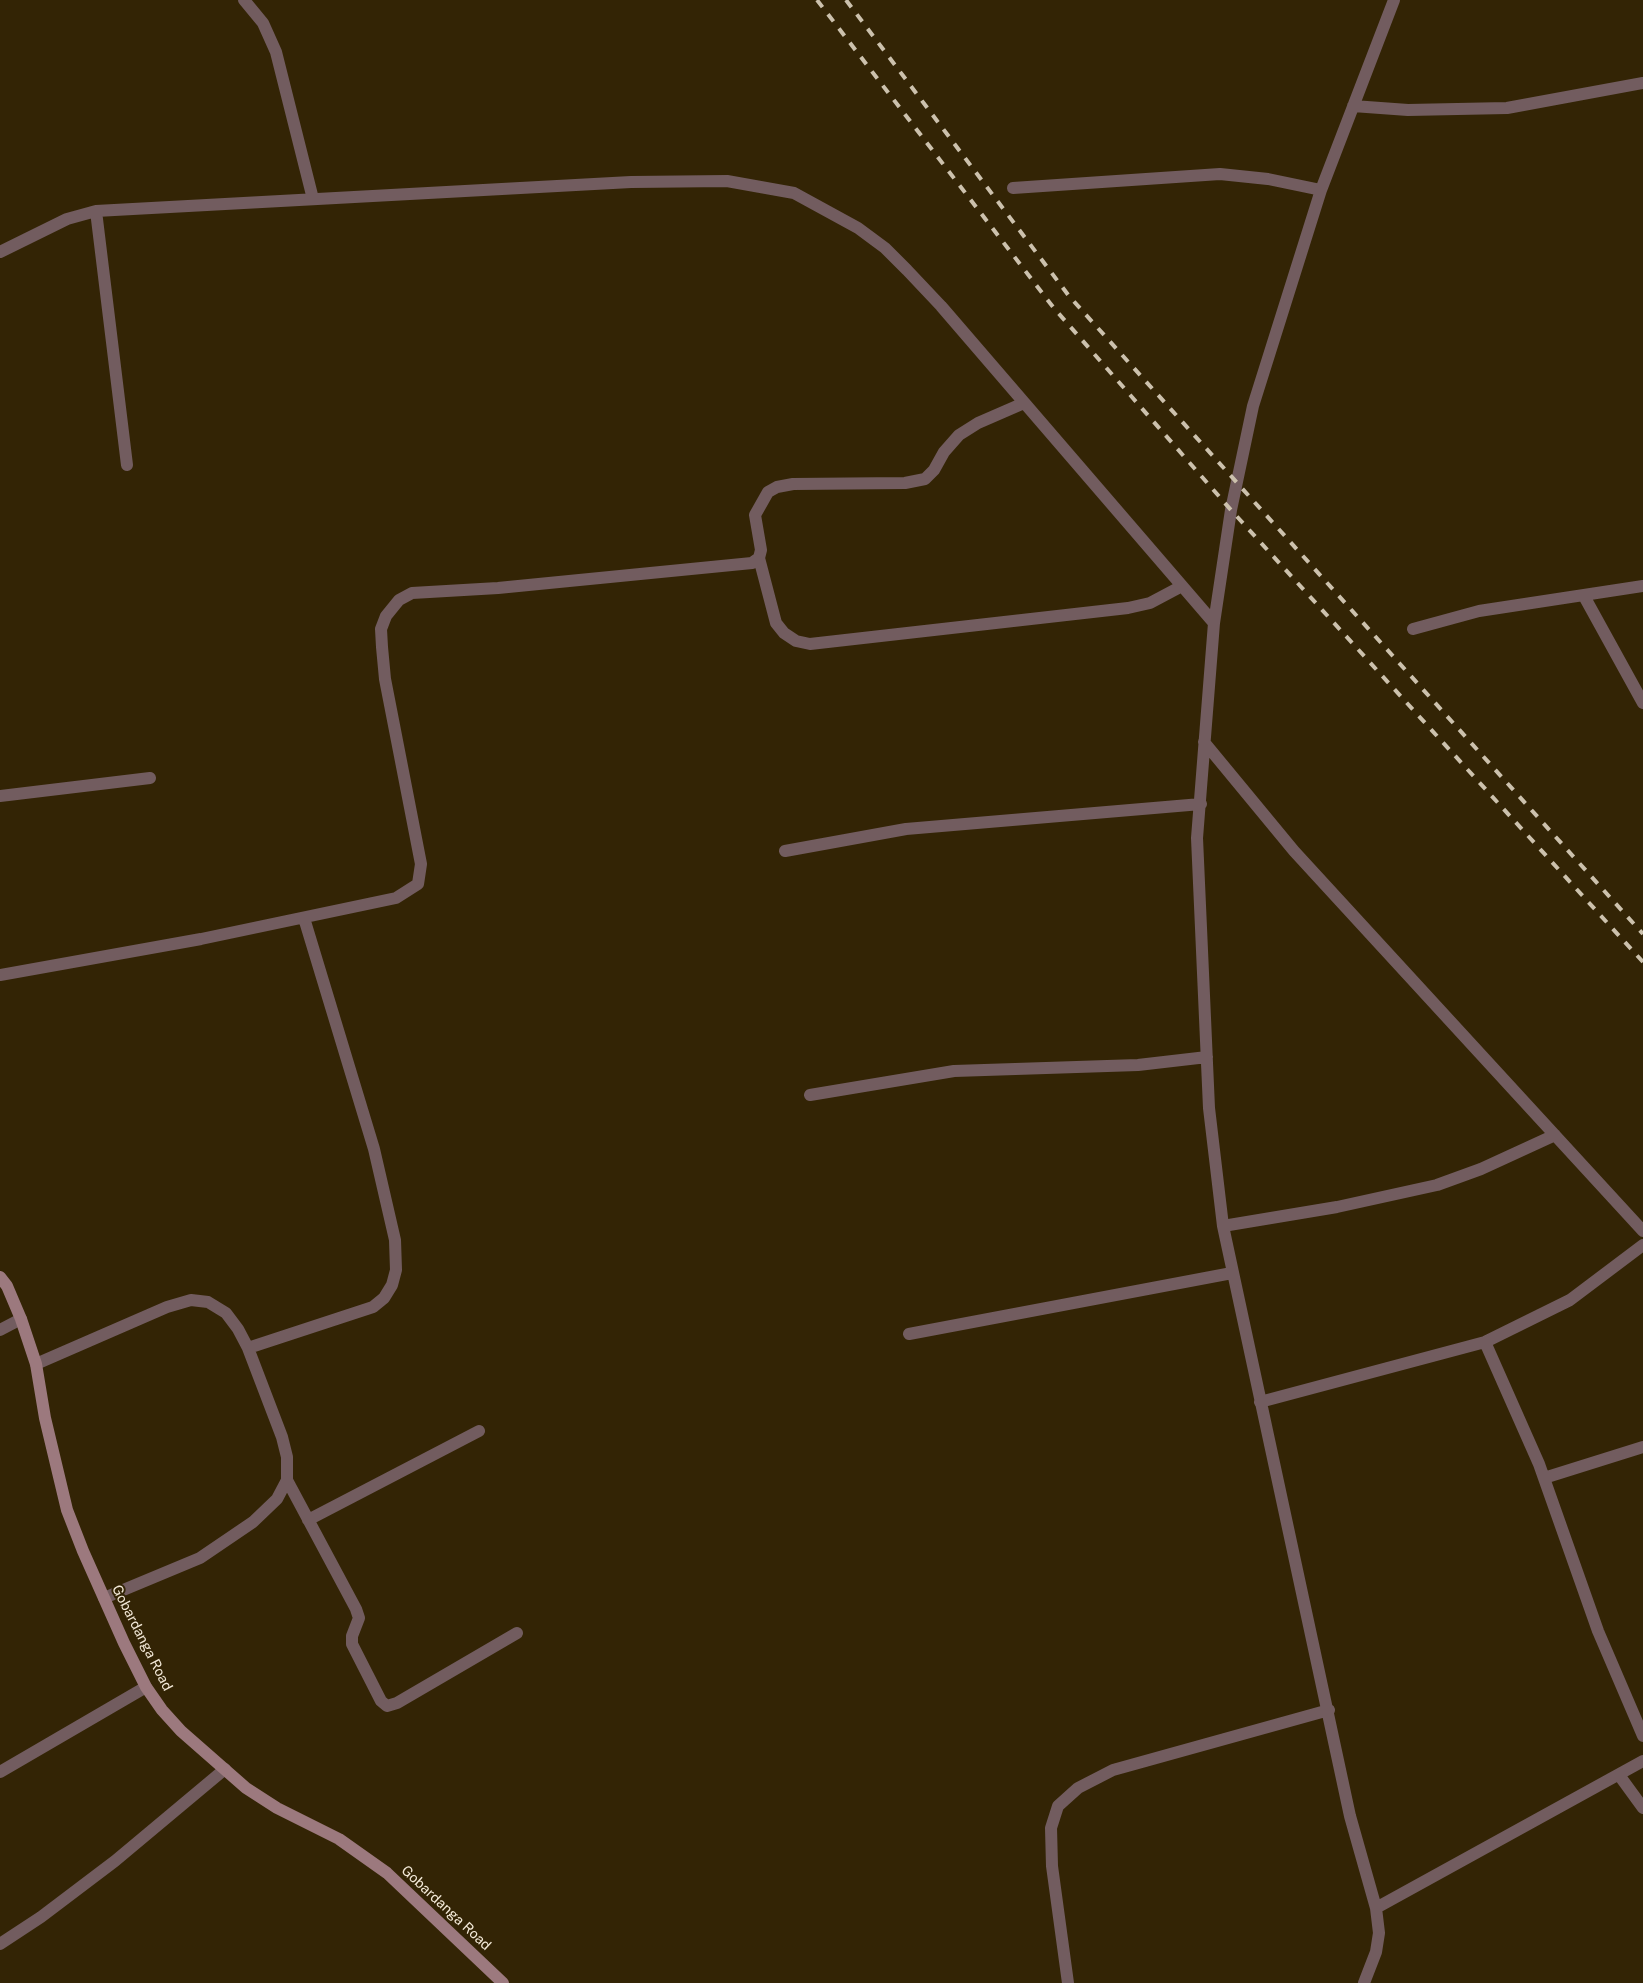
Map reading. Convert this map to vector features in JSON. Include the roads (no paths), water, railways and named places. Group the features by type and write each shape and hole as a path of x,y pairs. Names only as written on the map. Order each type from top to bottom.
{"main road":[{"name":"Gobardanga Road","path":"0,1277 7,1286 21,1319 36,1364 58,1479 80,1543 146,1687 162,1710 181,1731 246,1788 277,1808 339,1839 380,1868 415,1898 503,1983"}],"street":[{"path":"244,0 263,23 276,52 313,199"},
{"path":"1364,1983 1376,1952 1378,1933 1376,1908 1350,1816 1329,1710 1260,1402 1223,1226 1209,1108 1197,838 1214,623 1231,510 1253,406 1321,190 1394,0"},
{"path":"1353,106 1408,110 1507,108 1643,83"},
{"path":"1013,188 1220,174 1268,179 1321,190"},
{"path":"0,252 66,219 96,211 641,182 728,181 794,193 858,228 885,248 941,306 1214,623"},
{"path":"96,211 127,465"},
{"path":"1024,404 978,423 959,435 944,452 934,470 925,479 905,483 793,484 777,487 768,492 755,515 761,550 759,558 776,623 784,633 796,642 810,644 1128,608 1150,604 1182,586"},
{"path":"0,975 201,940 396,898 418,884 421,864 385,679 382,647 381,629 386,616 399,600 412,593 498,588 742,565 752,563 759,558"},
{"path":"1414,629 1479,611 1643,586"},
{"path":"1584,596 1643,703"},
{"path":"1204,742 1294,851 1643,1231"},
{"path":"0,796 150,778"},
{"path":"785,850 906,829 1201,804"},
{"path":"248,1348 354,1315 373,1306 384,1298 392,1285 396,1270 395,1240 374,1149 304,918"},
{"path":"810,1095 954,1071 1138,1065 1207,1058"},
{"path":"1223,1226 1337,1207 1437,1185 1481,1169 1555,1136"},
{"path":"1260,1402 1485,1342 1570,1300 1643,1245"},
{"path":"909,1334 1232,1273"},
{"path":"36,1364 191,1300 208,1302 226,1313 248,1348 282,1437 287,1457 287,1480 356,1610 358,1618 352,1636 355,1652 380,1701 387,1706 397,1703 517,1633"},
{"path":"0,1330 21,1319"},
{"path":"1485,1342 1544,1478 1598,1631 1643,1736"},
{"path":"308,1520 479,1431"},
{"path":"1544,1478 1643,1447"},
{"path":"104,1598 200,1558 253,1522 277,1499 287,1480"},
{"path":"0,1772 146,1687"},
{"path":"1068,1983 1052,1866 1051,1828 1058,1806 1078,1788 1113,1770 1329,1710"},
{"path":"1376,1908 1643,1761"},
{"path":"0,1944 115,1861 225,1769"},
{"path":"1619,1775 1643,1808"}],"railway":[{"path":"817,0 1053,307 1231,510 1643,962"},
{"path":"846,0 1069,296 1643,934"}]}
